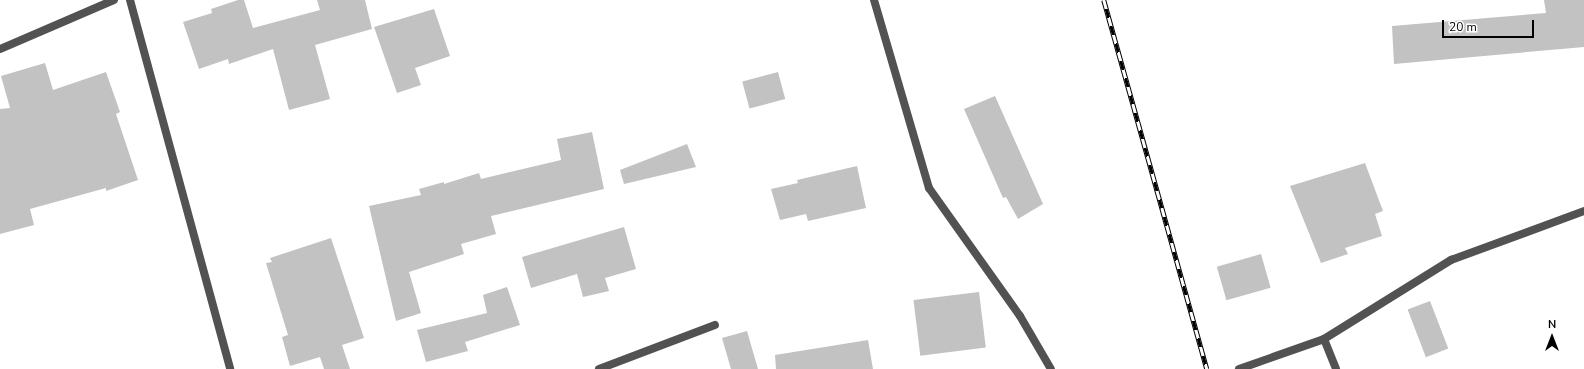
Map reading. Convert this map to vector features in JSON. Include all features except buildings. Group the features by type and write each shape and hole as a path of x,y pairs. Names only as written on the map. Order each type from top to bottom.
{"street":[{"path":"0,48 114,0"},
{"path":"130,0 230,369"},
{"path":"874,0 929,188 1020,316 1051,369"},
{"path":"1239,369 1324,339 1451,260 1584,211"},
{"path":"599,369 715,325"},
{"path":"1324,339 1336,369"}],"railway":[{"path":"1104,0 1207,369"}]}
